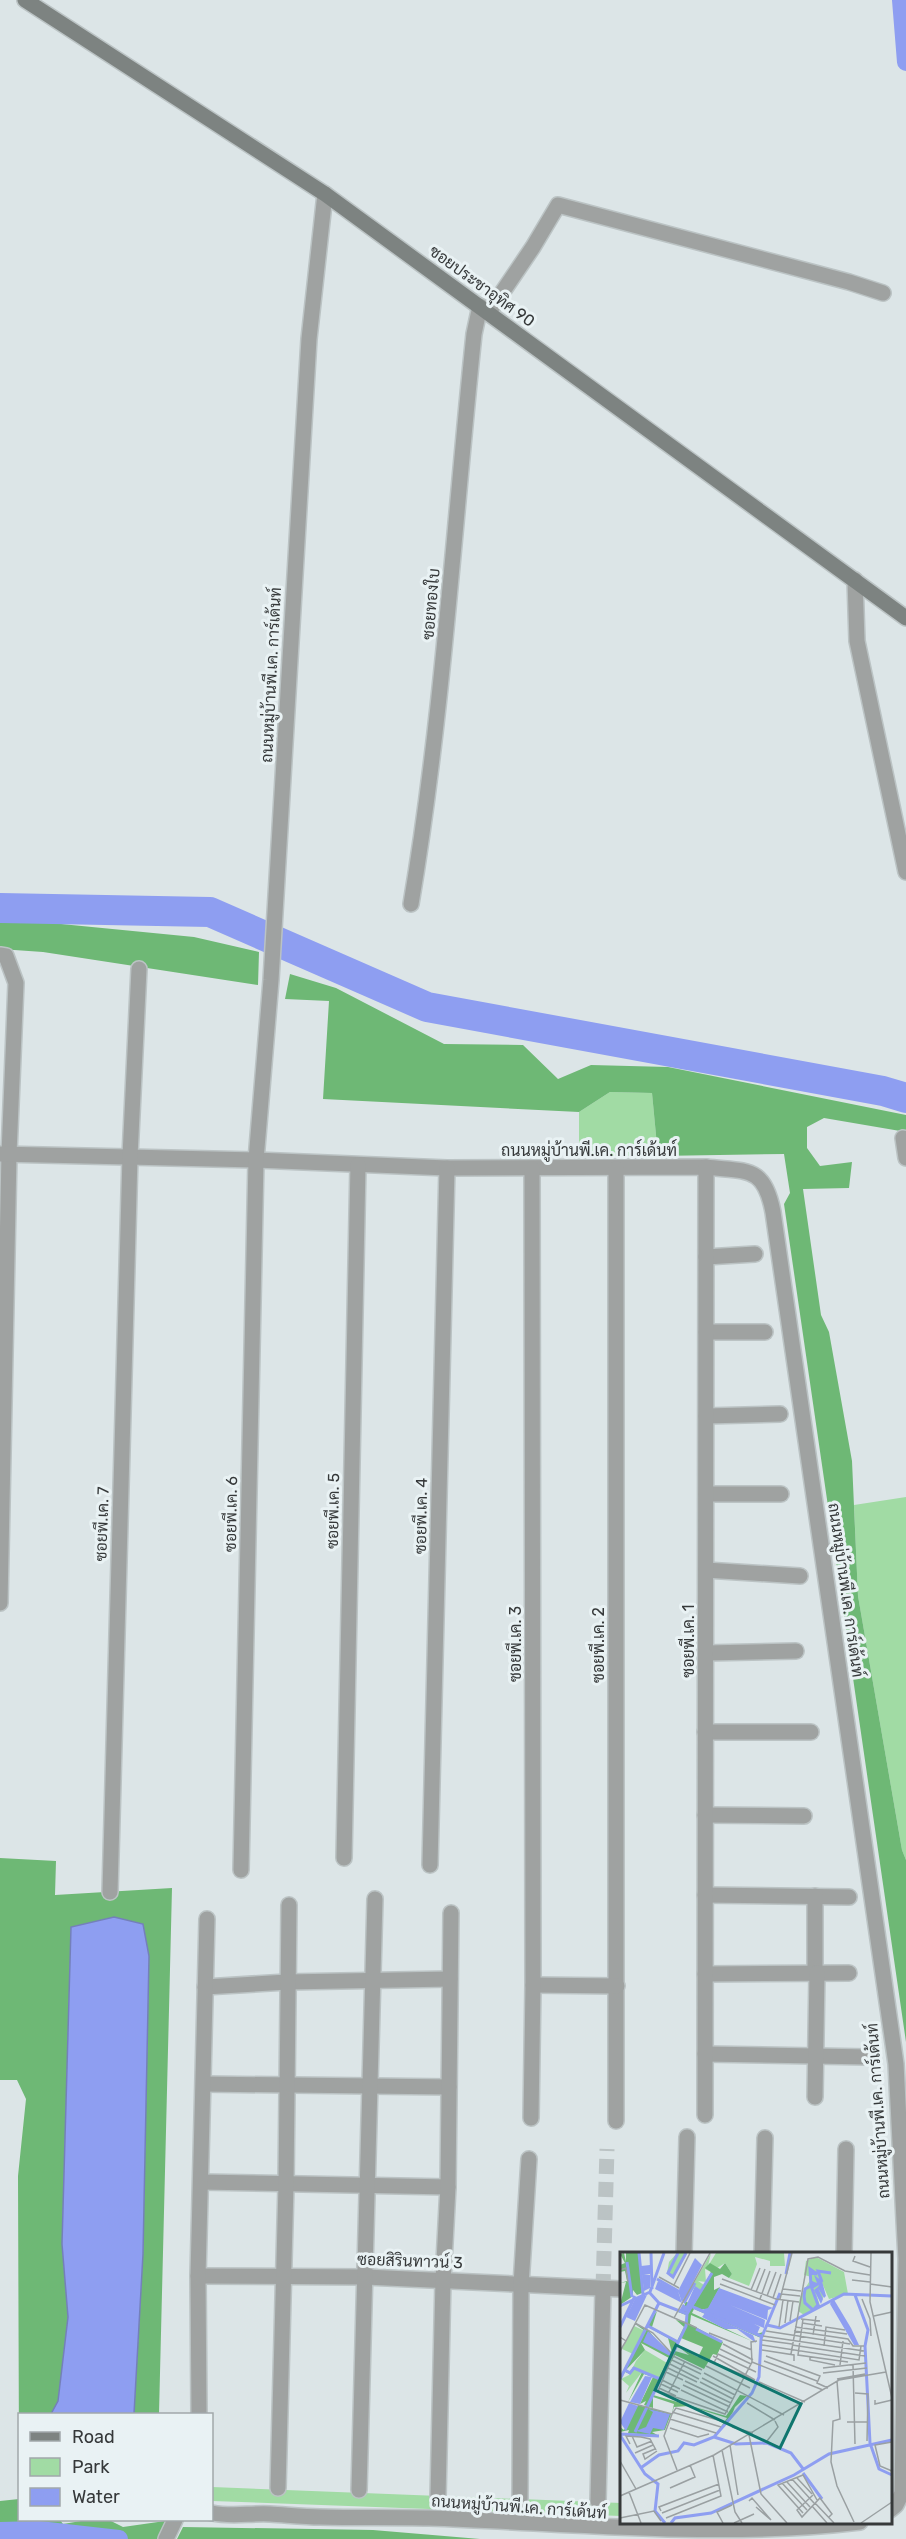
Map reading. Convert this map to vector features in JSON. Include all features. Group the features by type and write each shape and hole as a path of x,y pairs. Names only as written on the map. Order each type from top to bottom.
{"street":[{"name":"ซอยประชาอุทิศ 90","path":"25,0 325,194 906,618"},
{"name":"ถนนหมู่บ้านพี.เค. การ์เด้นท์","path":"256,1160 271,980 309,339 325,194"},
{"path":"485,309 533,247 558,205 883,293"},
{"name":"ซอยทองใบ","path":"411,904 427,804 472,352 485,309"},
{"path":"855,580 857,641 906,872"},
{"path":"0,955 6,956 16,983 5,1154 0,1603"},
{"name":"ซอยพี.เค. 7","path":"110,1892 130,1156 139,969"},
{"path":"903,1138 906,1158"},
{"name":"ถนนหมู่บ้านพี.เค. การ์เด้นท์","path":"5,1154 130,1156 447,1168 706,1167 748,1172 763,1180 771,1203 896,2064 906,2259 897,2282 902,2493 891,2509"},
{"name":"ซอยพี.เค. 6","path":"241,1870 256,1160"},
{"name":"ซอยพี.เค. 5","path":"344,1858 358,1165"},
{"name":"ซอยพี.เค. 1","path":"705,2115 706,1167"},
{"name":"ซอยพี.เค. 4","path":"430,1865 447,1168"},
{"name":"ซอยพี.เค. 3","path":"531,2118 533,1985 532,1169"},
{"name":"ซอยพี.เค. 2","path":"616,1169 616,2121"},
{"path":"706,1257 755,1254"},
{"path":"706,1332 765,1332"},
{"path":"706,1416 780,1414"},
{"path":"706,1494 781,1494"},
{"path":"706,1570 800,1576"},
{"path":"705,1653 796,1651"},
{"path":"705,1732 811,1732"},
{"path":"705,1815 804,1816"},
{"path":"705,1895 849,1897"},
{"path":"815,1896 815,2097"},
{"path":"359,2490 375,1899"},
{"path":"278,2488 286,2185 289,1905"},
{"path":"438,2497 443,2280 448,2187 451,1913"},
{"path":"199,2413 198,2276 207,1919"},
{"path":"705,1974 849,1973"},
{"path":"205,1987 287,1982 450,1979"},
{"path":"533,1985 617,1986"},
{"path":"705,2054 868,2058"},
{"path":"204,2084 449,2087"},
{"path":"684,2252 687,2137"},
{"path":"762,2252 765,2138"},
{"path":"844,2252 846,2149"},
{"path":"520,2500 521,2285 530,2158"},
{"path":"201,2182 448,2187"},
{"name":"ซอยสิรินทาวน์ 3","path":"198,2276 366,2277 620,2289"},
{"path":"598,2501 603,2289"},
{"name":"ถนนหมู่บ้านพี.เค. การ์เด้นท์","path":"213,2513 238,2517 268,2514 431,2518 635,2533 746,2534 832,2528 854,2524"}],"green space":[{"path":"0,918 194,937 259,952 258,985 43,952 0,949"},
{"path":"290,974 336,988 444,1044 523,1045 558,1079 591,1065 668,1067 906,1115 906,1132 824,1118 807,1127 807,1148 820,1166 852,1162 849,1188 803,1189 821,1315 829,1332 852,1461 858,1596 902,1850 906,1860 906,2042 784,1204 790,1193 784,1154 658,1156 652,1093 610,1092 579,1112 323,1099 329,1001 285,999"},
{"path":"610,1092 652,1093 658,1156 579,1156 579,1112"},
{"path":"906,1497 906,1860 902,1850 858,1596 854,1505"},
{"path":"0,1858 56,1861 55,1895 172,1888 159,2413 134,2413 143,2254 149,1956 71,1927 62,2244 68,2317 58,2402 52,2413 19,2413 18,2176 26,2099 17,2080 0,2080"},
{"path":"213,2487 620,2503 620,2516 213,2501"},
{"path":"18,2499 18,2521 61,2521 63,2524 81,2521 111,2521 123,2527 165,2521 160,2539 0,2539 0,2501"},
{"path":"183,2527 373,2530 480,2539 177,2539"}],"water":[{"path":"114,1917 143,1924 149,1956 143,2254 134,2413 52,2413 58,2401 68,2317 62,2244 71,1927"}],"waterway":[{"path":"901,0 906,62"},
{"path":"0,908 210,912 427,1007 883,1091 906,1098"},
{"path":"0,2531 39,2530 119,2539"}],"tunnel":[{"path":"603,2289 607,2149"}]}
